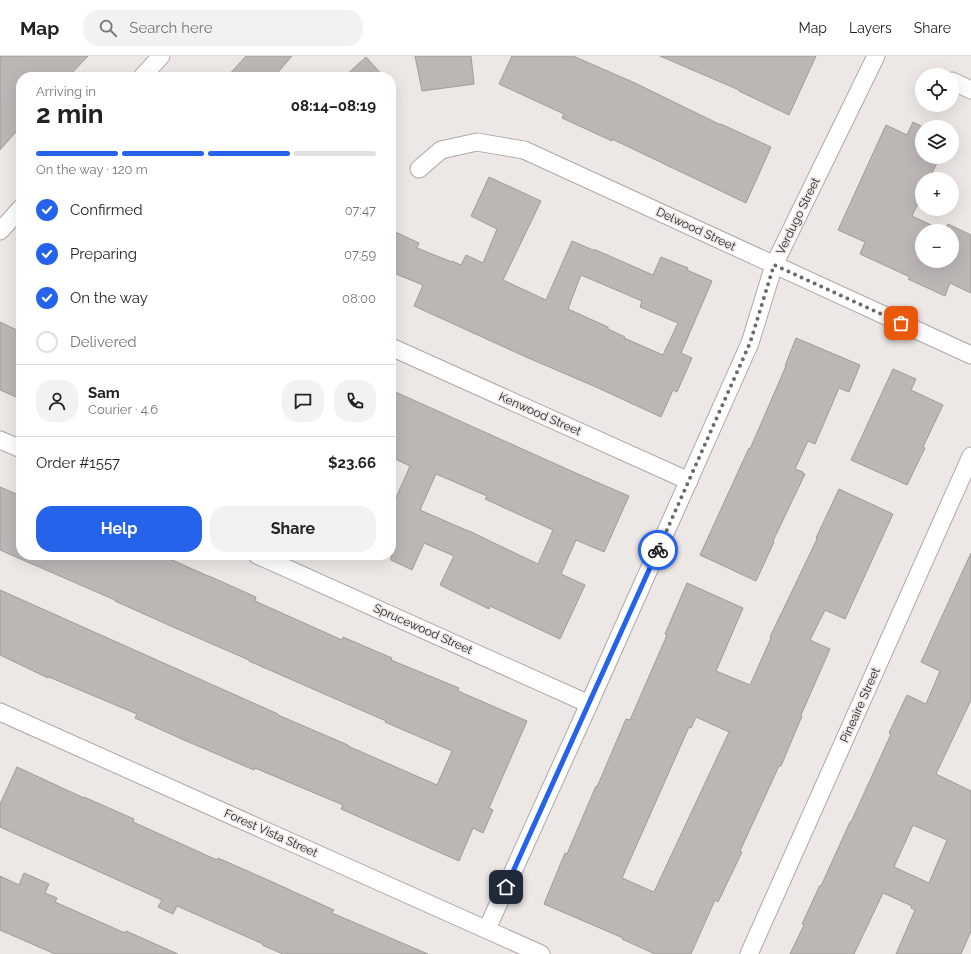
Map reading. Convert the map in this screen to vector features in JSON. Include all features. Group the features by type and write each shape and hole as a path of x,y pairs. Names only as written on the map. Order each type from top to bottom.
{"street":[{"path":"147,72 161,56"},
{"name":"Verdugo Street","path":"487,929 750,343 774,265 876,56"},
{"path":"959,84 971,90"},
{"name":"Delwood Street","path":"419,169 441,150 477,142 524,150 971,355"},
{"path":"0,231 16,213"},
{"name":"Kenwood Street","path":"396,349 689,481"},
{"path":"0,440 16,447"},
{"name":"Pineaire Street","path":"749,954 971,456"},
{"name":"Sprucewood Street","path":"269,560 589,704"},
{"name":"Forest Vista Street","path":"0,712 541,954"}],"building":[{"path":"0,56 88,56 73,72 16,72 16,132 0,150"},
{"path":"246,56 292,56 278,72 232,72"},
{"path":"415,56 471,56 474,84 422,91"},
{"path":"512,56 573,56 635,83 721,125 771,147 746,203 612,139 612,141 562,118 564,114 499,84"},
{"path":"660,56 816,56 789,115 739,90"},
{"path":"366,57 380,72 350,72"},
{"path":"913,122 915,123 915,164 936,164 932,172 915,172 915,210 912,216 929,224 915,224 915,268 959,268 959,229 971,235 971,293 950,283 945,296 908,279 910,277 860,254 865,242 838,230 886,125 907,135"},
{"path":"489,177 541,201 503,280 546,300 572,241 653,275 661,257 688,268 687,270 712,281 681,353 692,358 677,392 673,390 661,417 414,306 423,285 396,274 396,232 419,243 417,248 461,265 466,255 483,263 497,229 471,216","holes":["581,275 642,301 640,307 678,323 663,355 624,338 625,337 608,329 608,327 568,309"]},
{"path":"0,322 16,330 16,397 0,390"},
{"path":"796,338 860,365 849,392 839,388 815,444 808,441 795,469 805,474 756,581 700,555 749,448 750,449 786,366"},
{"path":"893,369 916,379 911,390 943,405 923,447 925,448 907,485 851,460"},
{"path":"396,392 629,496 604,552 576,540 561,574 585,585 560,639 490,606 489,609 440,585 454,556 424,543 412,570 391,560 396,560 396,498 410,466 396,459","holes":["436,474 487,496 485,499 553,530 538,564 467,530 420,510"]},
{"path":"0,487 16,494 16,557 0,550"},
{"path":"839,489 893,514 845,619 825,610 810,640 830,649 801,715 802,716 781,766 779,766 740,851 742,852 718,902 715,900 691,954 655,954 622,939 623,938 544,904 565,853 567,854 626,719 630,720 667,635 665,634 687,583 743,608 716,671 750,685 771,638 770,637 817,539 816,538","holes":["696,717 729,732 654,892 622,878 689,727 691,728"]},
{"path":"971,553 971,700 936,774 971,791 971,931 961,954 896,954 915,910 911,908 912,906 883,893 854,954 790,954 804,925 802,924 891,734 889,733 907,695 926,704 940,671 921,662","holes":["913,825 947,840 929,883 894,867"]},
{"path":"23,560 172,560 256,597 255,601 342,640 343,637 392,658 391,660 459,688 458,691 527,721 489,808 493,810 483,833 473,828 459,861 341,809 343,805 255,768 254,770 184,740 135,718 137,714 49,677 48,678 0,655 0,590 437,785 452,751"},
{"path":"17,767 134,819 133,822 217,860 218,858 334,910 332,913 428,954 283,954 177,906 173,914 158,907 162,900 0,827 0,804"},
{"path":"24,873 49,884 45,893 57,898 55,902 125,933 126,931 178,954 55,954 0,930 0,876 19,885"}],"way so far":[{"path":"658,550 750,343 774,265 901,323"}],"route":[{"path":"506,887 658,550"}]}
